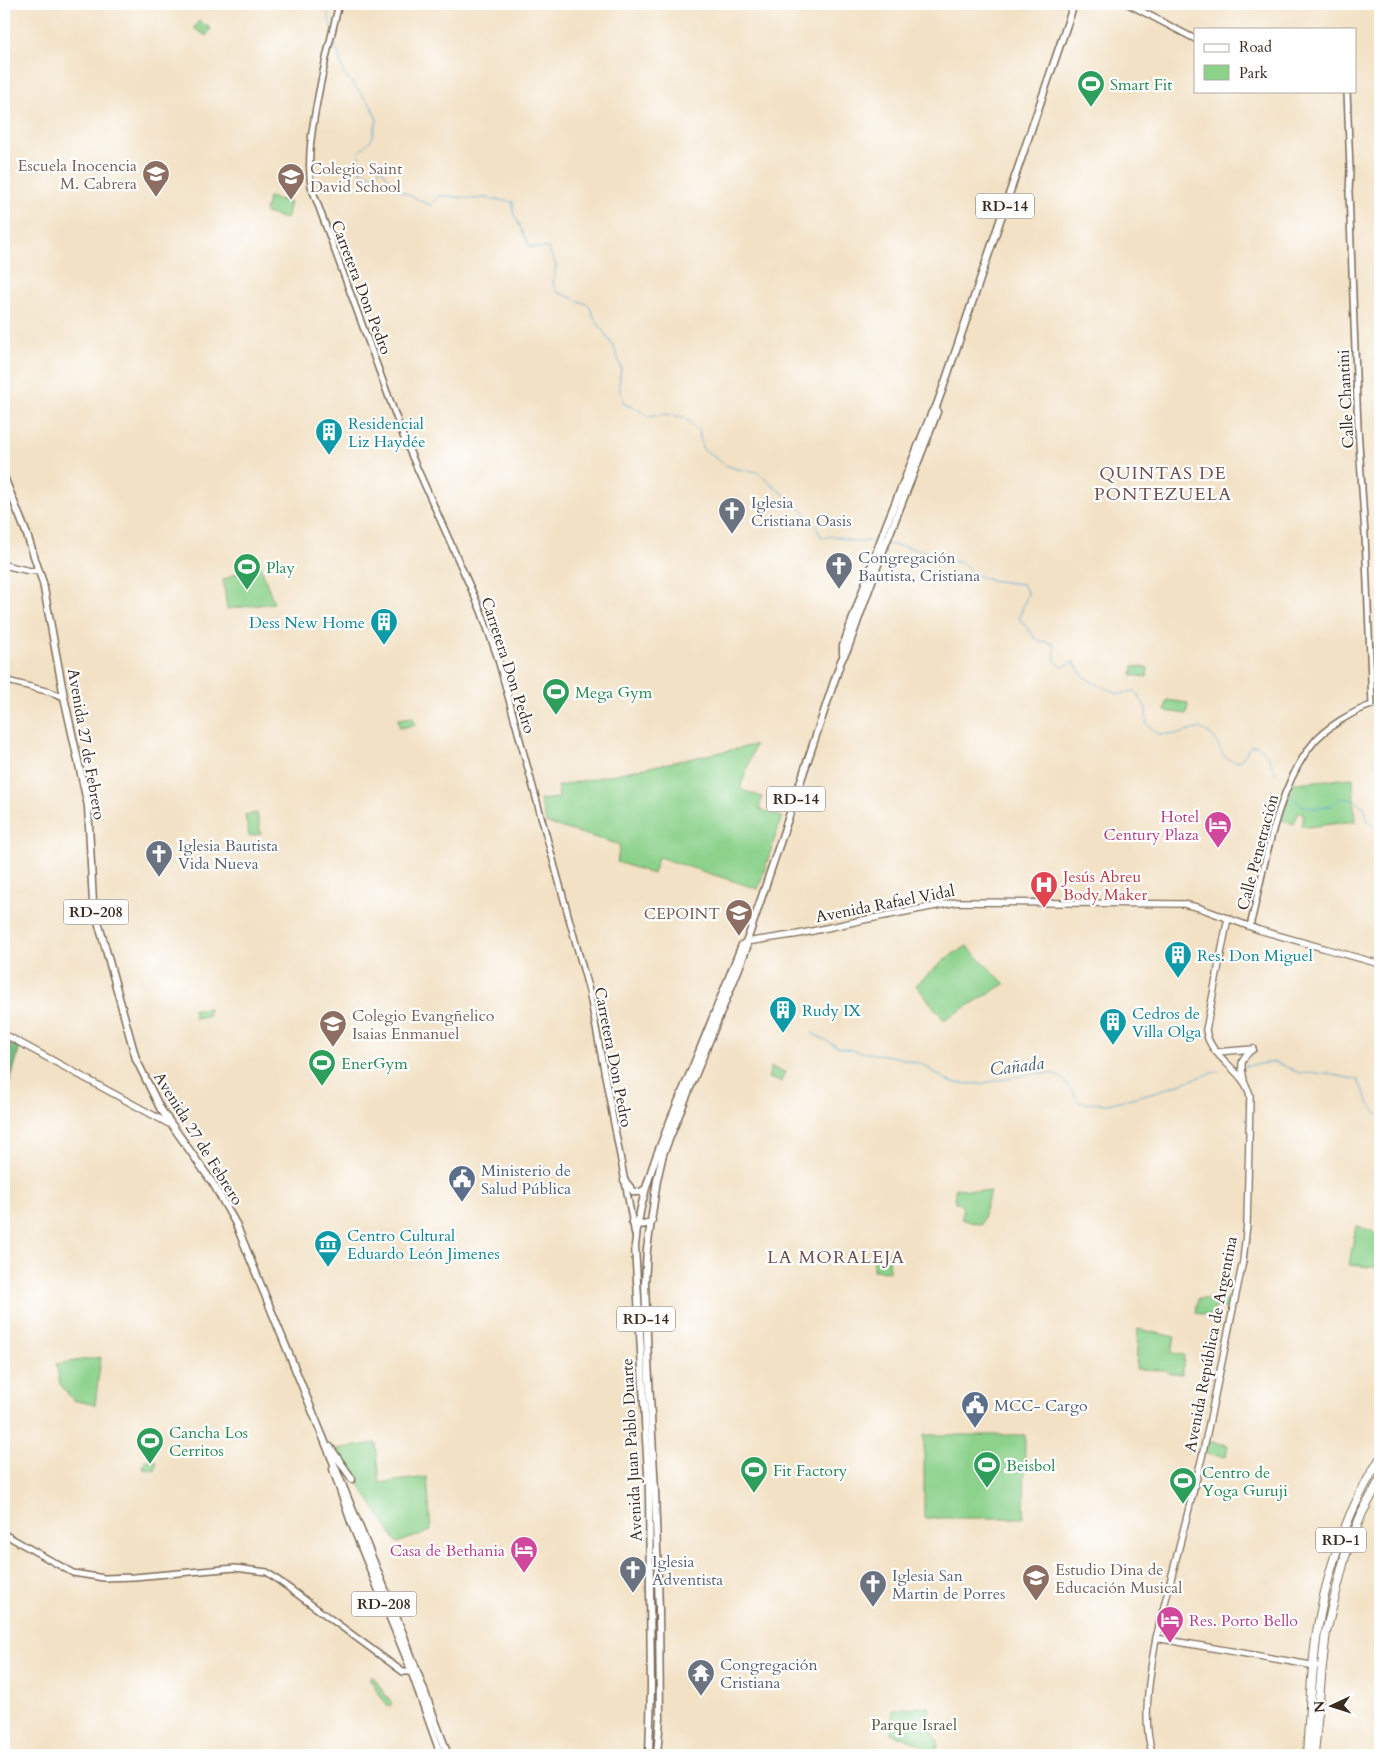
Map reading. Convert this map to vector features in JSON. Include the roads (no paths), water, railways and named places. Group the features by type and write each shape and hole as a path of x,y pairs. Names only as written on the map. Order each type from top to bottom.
{"highway":[{"name":"RD-1","path":"1307,1755 1313,1665 1318,1627 1331,1567 1357,1502 1380,1459"},
{"name":"RD-1","path":"1314,1755 1326,1632 1345,1556 1362,1513 1380,1480"}],"main road":[{"name":"RD-14","path":"662,1147 747,948 746,942 843,654 843,646 932,412 936,407 1074,4"},
{"name":"Avenida 27 de Febrero","path":"4,477 39,570 46,600 64,698 88,806 95,909 136,1059 160,1108 214,1185 236,1224 329,1453 343,1499 448,1755"},
{"path":"4,565 30,571 39,570"},
{"name":"Avenida Rafael Vidal","path":"746,942 799,934 888,914 957,902 1184,904 1250,926 1380,964"},
{"path":"1228,918 1206,1030 1209,1040 1217,1052 1245,1083"},
{"path":"4,1034 173,1126"},
{"name":"Avenida República de Argentina","path":"1153,1755 1148,1739 1148,1711 1156,1638 1213,1409 1244,1254 1247,1224 1250,1103 1241,1064 1246,1054 1253,1049 1217,1052"},
{"name":"Avenida Juan Pablo Duarte","path":"649,1755 651,1688 650,1522 635,1222 662,1147"},
{"name":"Avenida Juan Pablo Duarte","path":"657,1755 660,1703 659,1610 645,1283 647,1249 662,1147"},
{"path":"624,1180 629,1188 651,1205 654,1210"},
{"path":"634,1192 641,1192 646,1188"},
{"path":"635,1222 646,1224 652,1220"},
{"path":"323,1438 352,1479"},
{"path":"1156,1638 1322,1666"},
{"name":"Avenida 27 de Febrero","path":"414,1672 441,1755"}],"street":[{"name":"Carretera Don Pedro","path":"339,4 325,58 310,145 311,186 405,441 482,611 497,656 588,985 624,1180 635,1222"},
{"path":"1128,4 1194,38"},
{"name":"Calle Chantini","path":"1347,92 1356,369 1372,705"},
{"path":"4,680 50,692 64,698"},
{"name":"Calle Penetración","path":"1250,926 1283,799 1301,762 1318,738 1351,713 1372,705"},
{"path":"4,1534 74,1573 104,1578 134,1578 235,1568 267,1572 403,1672 414,1672"}],"waterway":[{"path":"326,4 331,28"},
{"path":"333,36 344,74 371,105 377,120 372,139 359,152 357,169 371,176 381,168 395,188 432,206 438,196 473,199 486,198 513,202 513,212 530,247 548,248 556,265 553,285 557,292 589,305 595,319 614,347 621,367 619,386 624,404 638,409 648,416 664,414 684,417 699,431 702,448 725,465 758,472 806,514 816,526 822,538 833,536 858,542 879,542"},
{"path":"887,544 937,554 948,562 962,562 973,574 990,580 1022,584 1028,593 1019,618 1037,640 1054,644 1055,661 1062,667 1074,662 1084,676 1096,684 1118,694 1135,691 1146,708 1147,724 1159,734 1178,734 1200,728 1213,737 1227,758 1237,762 1242,759 1251,746 1257,745 1268,756 1276,774"},
{"path":"1293,797 1303,806 1317,808 1331,806 1341,798 1355,800 1364,807 1368,821 1380,833"},
{"name":"Cañada","path":"812,1033 838,1047 892,1056 921,1064 952,1083 979,1084 1037,1073 1053,1074 1063,1079 1080,1102 1085,1103 1108,1104 1155,1092 1218,1071"},
{"name":"Cañada","path":"1245,1066 1276,1062 1299,1073 1329,1074 1358,1080 1369,1104 1380,1116"}],"place":[{"name":"Smart Fit","path":"1091,108"},
{"name":"Escuela Inocencia M. Cabrera","path":"156,198"},
{"name":"Colegio Saint David School","path":"291,201"},
{"name":"Residencial Liz Haydée","path":"329,456"},
{"name":"Iglesia Cristiana Oasis","path":"732,535"},
{"name":"Congregación Bautista, Cristiana","path":"839,590"},
{"name":"Play","path":"247,591"},
{"name":"Dess New Home","path":"384,646"},
{"name":"Mega Gym","path":"556,716"},
{"name":"Hotel Century Plaza","path":"1218,849"},
{"name":"Iglesia Bautista Vida Nueva","path":"159,878"},
{"name":"Jesús Abreu Body Maker","path":"1044,909"},
{"name":"CEPOINT","path":"739,937"},
{"name":"Res. Don Miguel","path":"1178,979"},
{"name":"Rudy IX","path":"783,1034"},
{"name":"Cedros de Villa Olga","path":"1113,1046"},
{"name":"Colegio Evangñelico Isaias Enmanuel","path":"333,1048"},
{"name":"EnerGym","path":"322,1087"},
{"name":"Ministerio de Salud Pública","path":"462,1203"},
{"name":"Centro Cultural Eduardo León Jimenes","path":"328,1268"},
{"name":"MCC- Cargo","path":"975,1429"},
{"name":"Cancha Los Cerritos","path":"150,1465"},
{"name":"Beisbol","path":"987,1489"},
{"name":"Fit Factory","path":"754,1494"},
{"name":"Centro de Yoga Guruji","path":"1183,1505"},
{"name":"Casa de Bethania","path":"524,1574"},
{"name":"Iglesia Adventista","path":"633,1594"},
{"name":"Estudio Dina de Educación Musical","path":"1036,1602"},
{"name":"Iglesia San Martin de Porres","path":"873,1608"},
{"name":"Res. Porto Bello","path":"1170,1644"},
{"name":"Congregación Cristiana","path":"701,1697"}],"district":[{"name":"QUINTAS DE PONTEZUELA","path":"1163,483"},
{"name":"LA MORALEJA","path":"836,1257"}],"park label":[{"name":"Parque Israel","path":"914,1724"}]}
